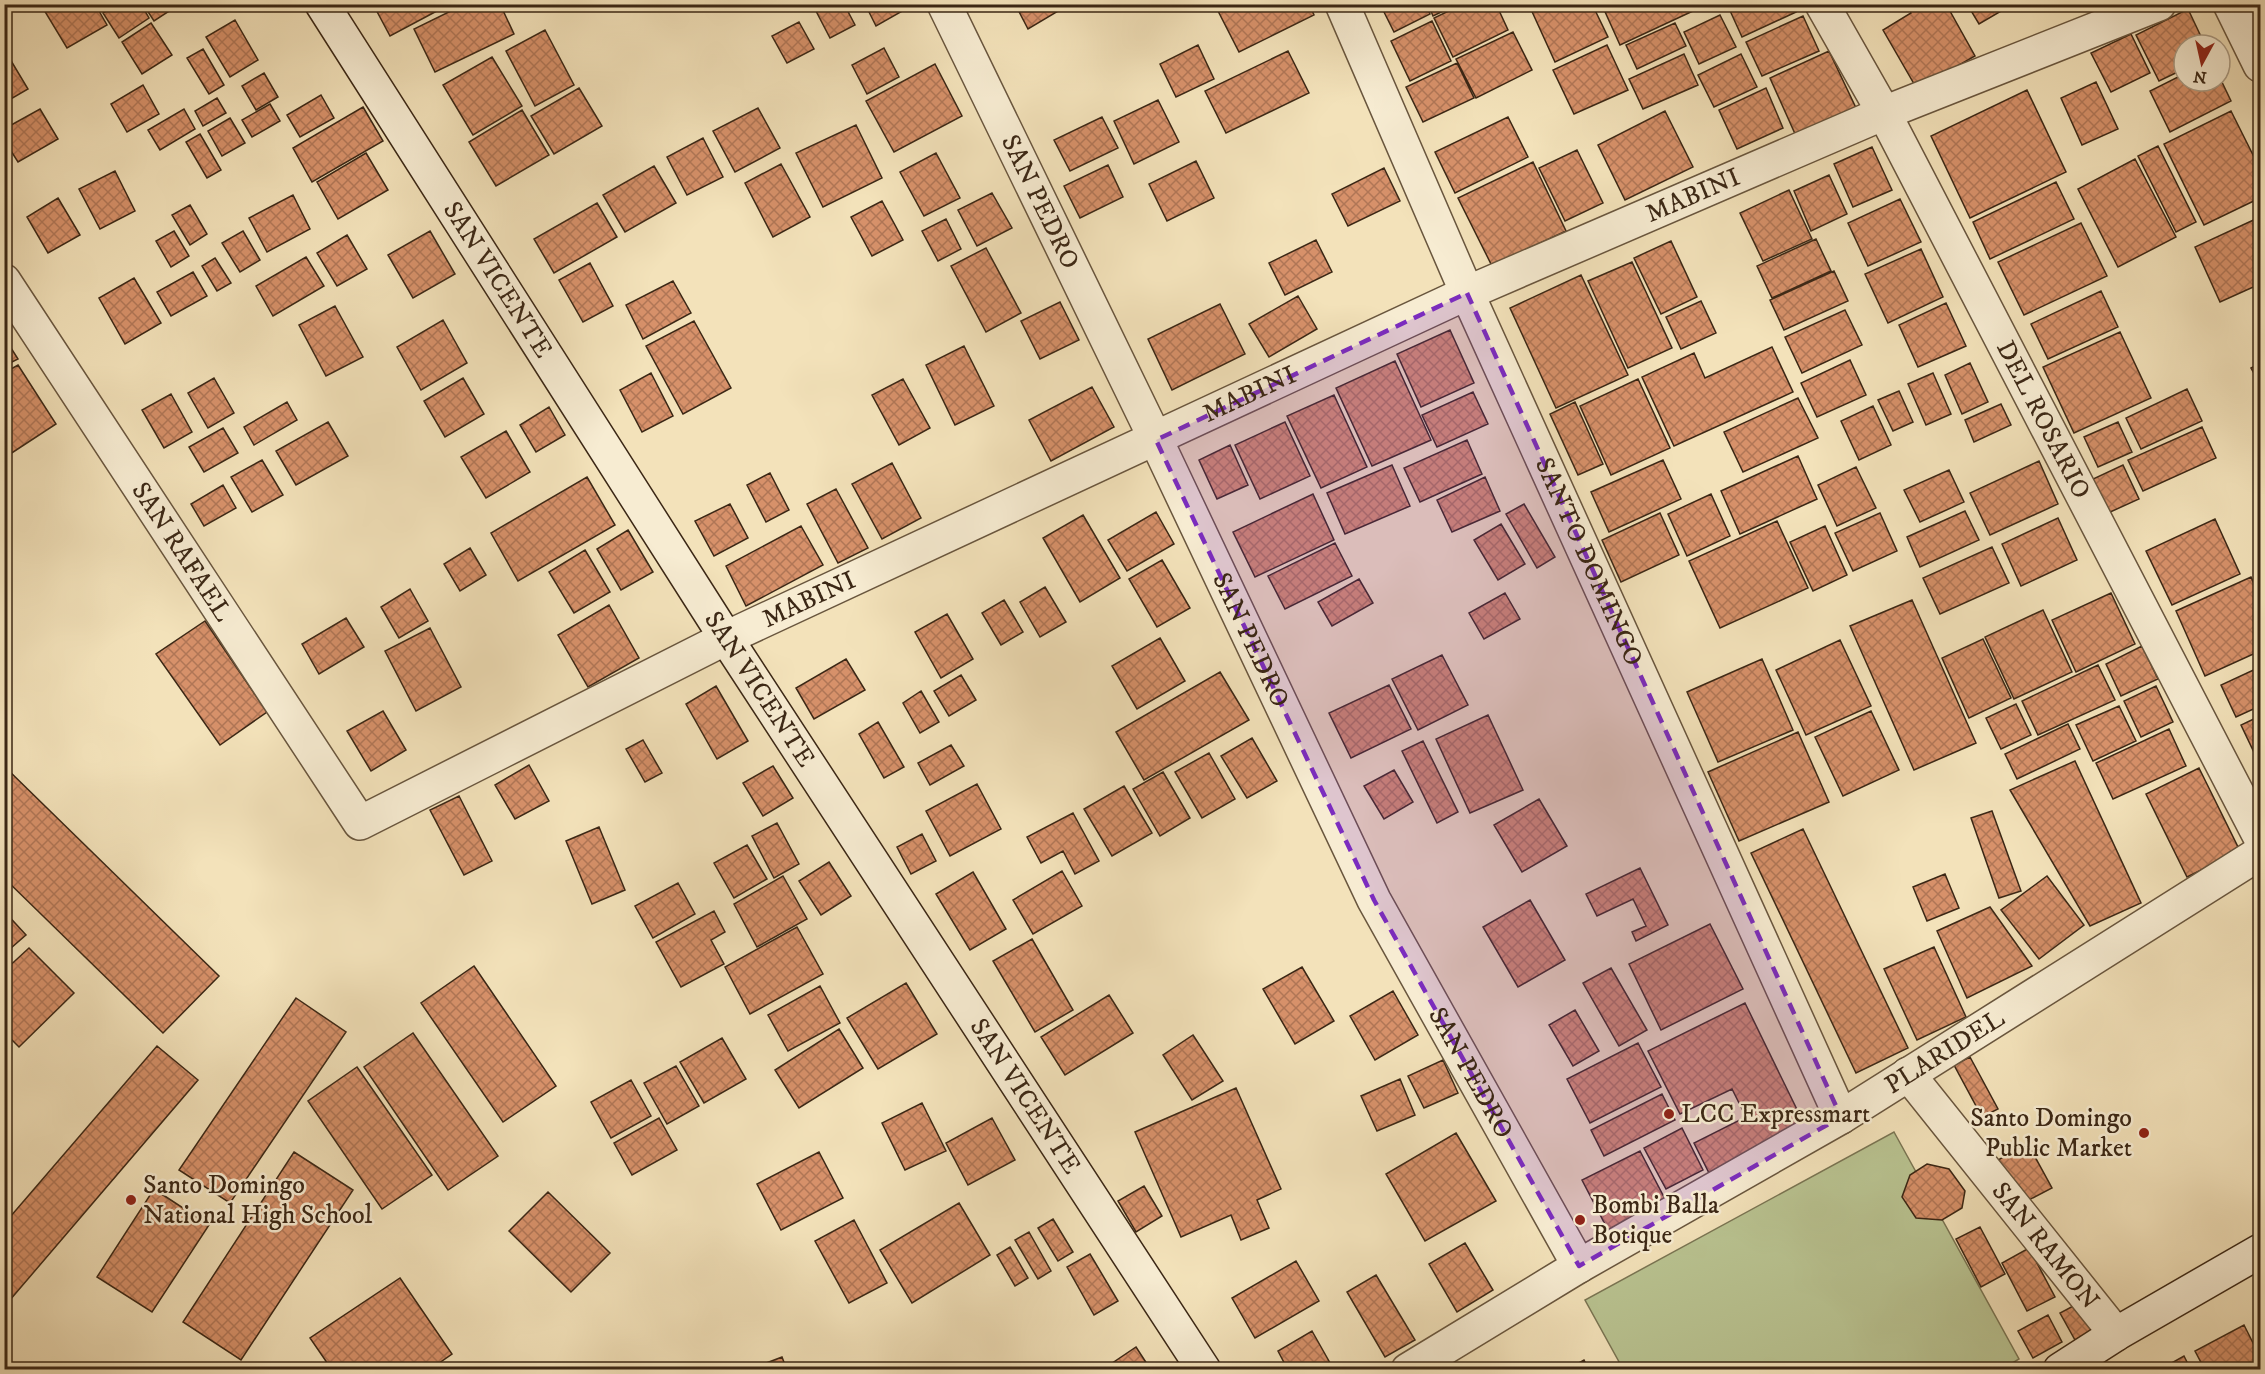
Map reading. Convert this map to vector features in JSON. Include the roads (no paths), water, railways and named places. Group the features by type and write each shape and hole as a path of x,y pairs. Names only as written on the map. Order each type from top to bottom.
{"street":[{"name":"SAN VICENTE","path":"322,4 726,638 1204,1370"},
{"name":"SAN PEDRO","path":"944,4 1156,440 1374,900 1579,1266"},
{"name":"SANTO DOMINGO","path":"1342,4 1467,293 1841,1117"},
{"name":"DEL ROSARIO","path":"1822,4 1884,113 2260,837"},
{"name":"MABINI","path":"360,823 726,638 1156,440 1467,293 1884,113 2158,4"},
{"path":"2230,4 2260,65"},
{"name":"SAN RAFAEL","path":"4,281 360,823"},
{"name":"PLARIDEL","path":"1408,1370 1579,1266 1841,1117 2260,853"},
{"name":"SAN RAMON","path":"1908,1074 2116,1334"},
{"path":"2060,1370 2116,1334 2260,1251"}],"place":[{"name":"LCC Expressmart","path":"1669,1114"},
{"name":"Santo Domingo Public Market","path":"2144,1133"},
{"name":"Santo Domingo National High School","path":"131,1200"},
{"name":"Bombi Balla Botique","path":"1580,1220"}]}
